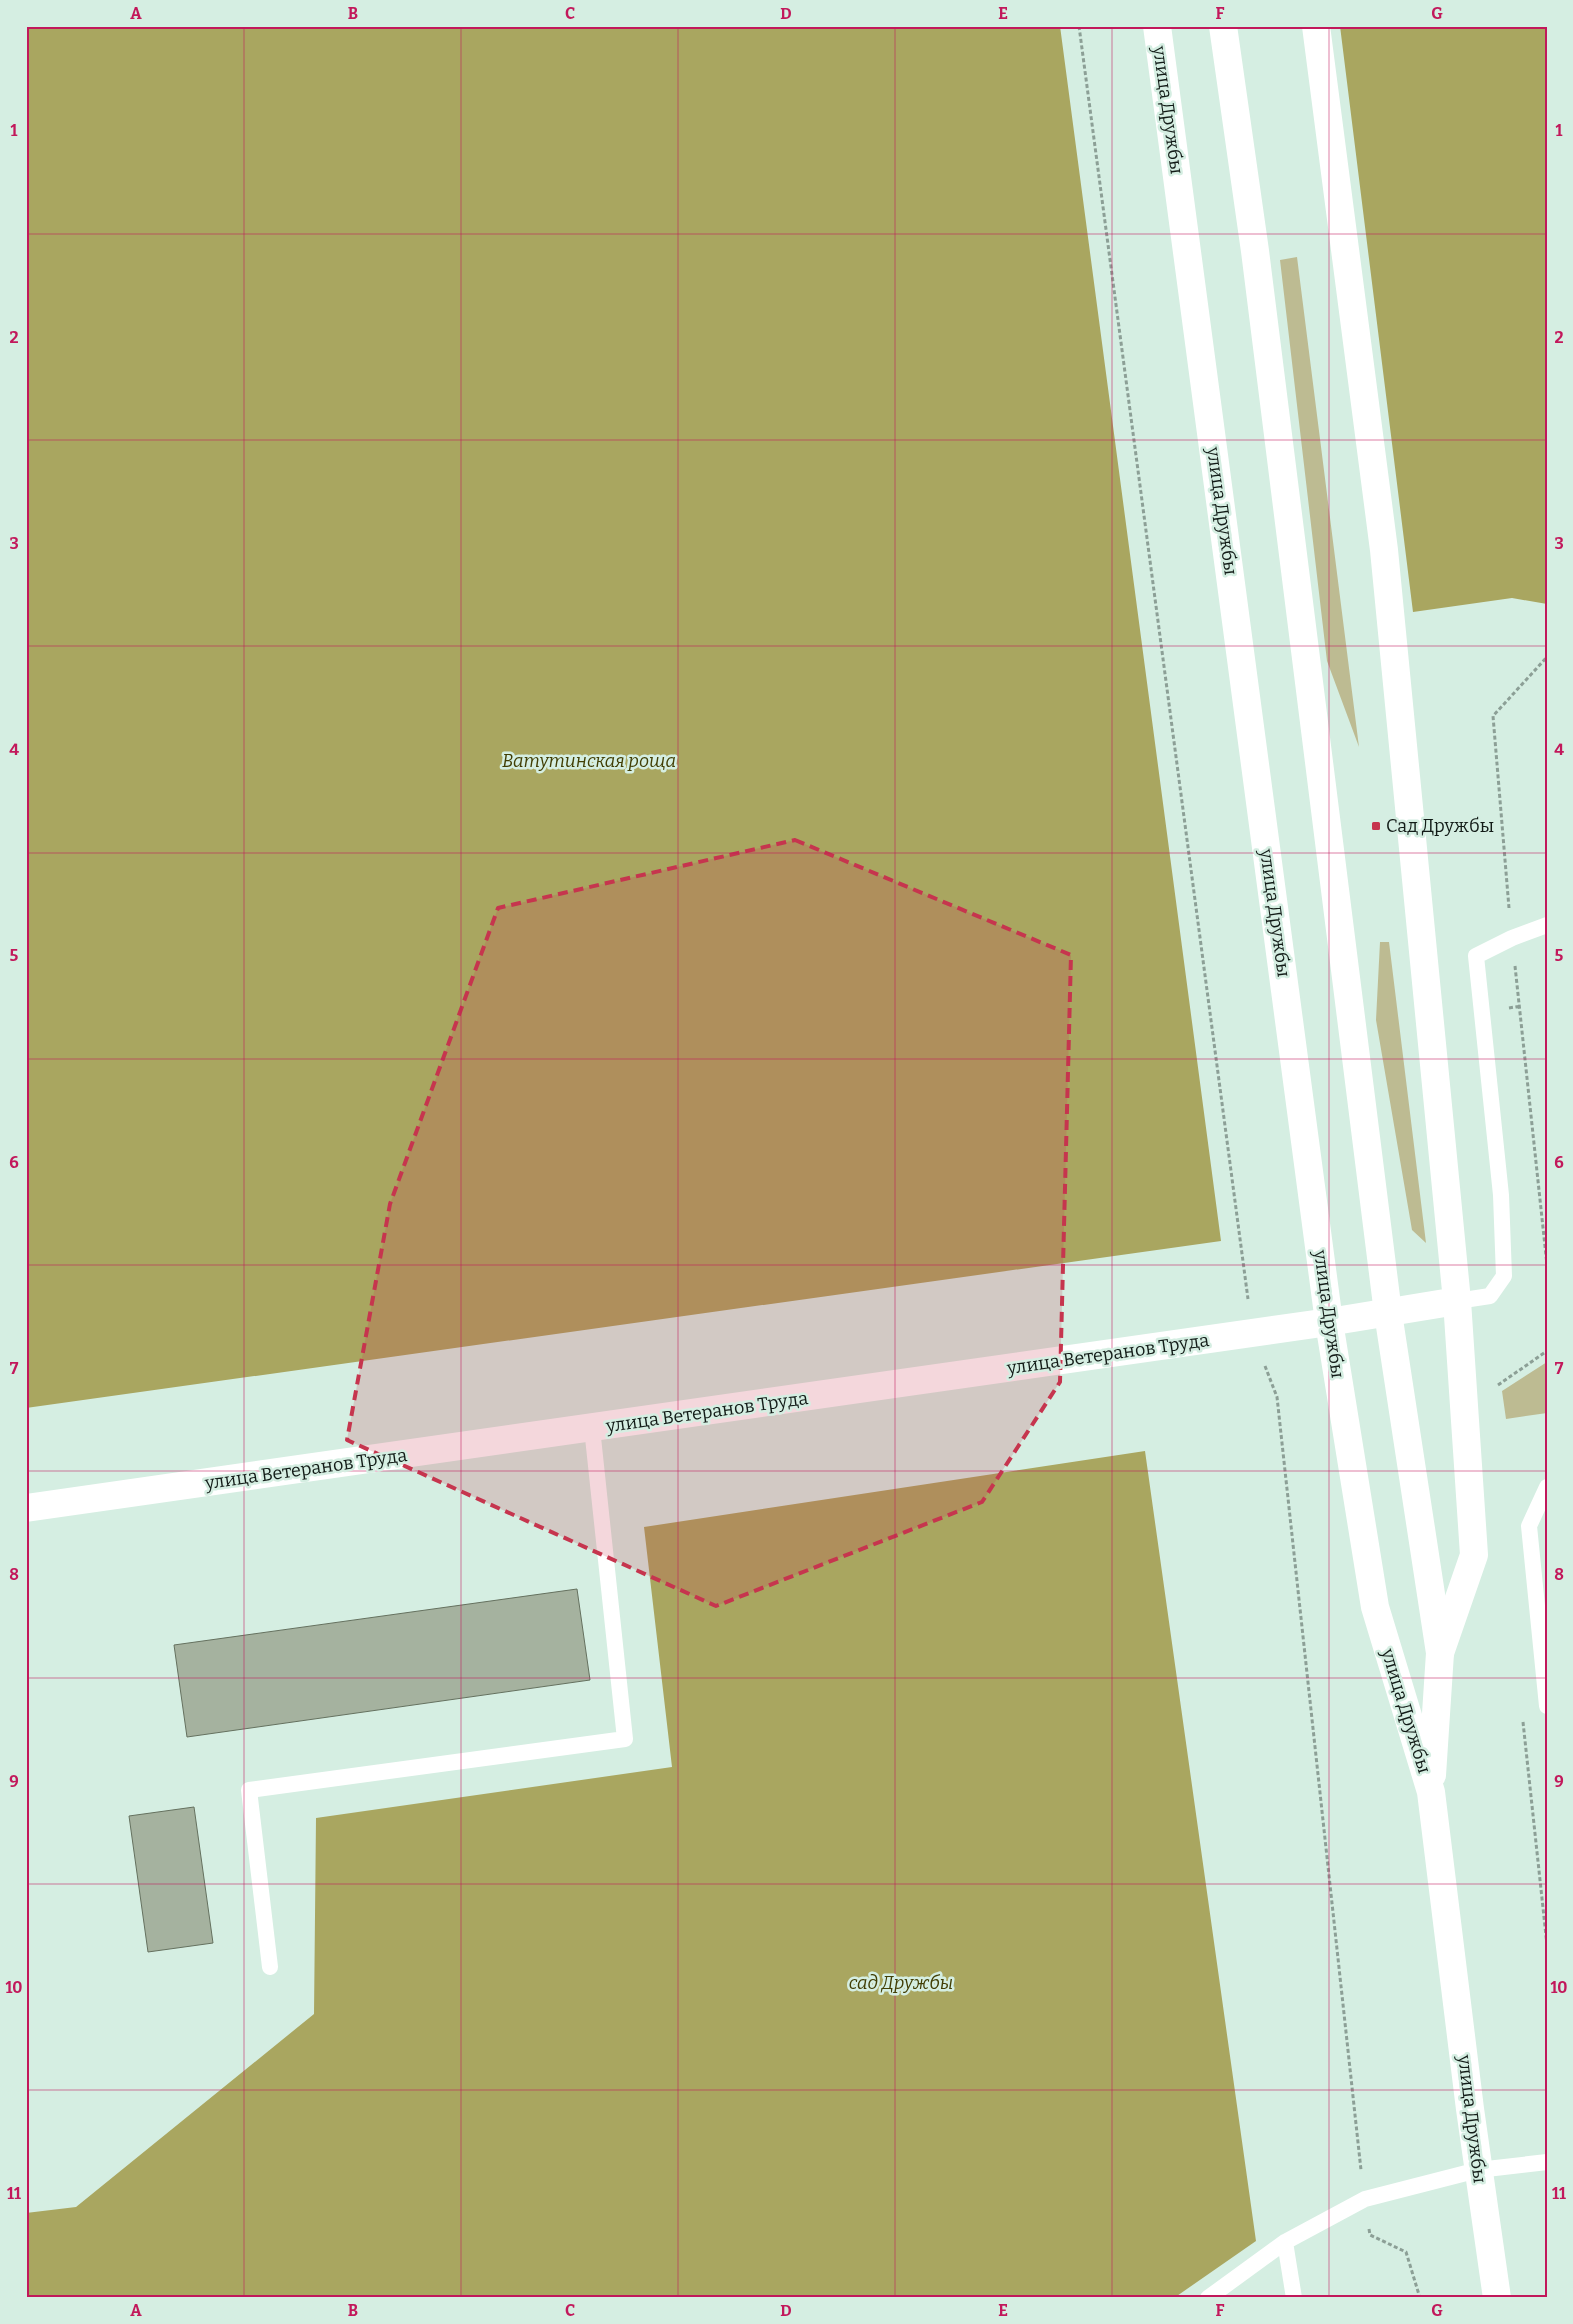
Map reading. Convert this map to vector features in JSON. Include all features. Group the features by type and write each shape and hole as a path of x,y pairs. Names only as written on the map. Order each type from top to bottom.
{"main road":[{"name":"улица Дружбы","path":"1157,26 1329,1322 1375,1607 1431,1792 1478,2170 1497,2298"},
{"name":"улица Дружбы","path":"1223,26 1255,251 1388,1313 1440,1653 1431,1792"},
{"path":"1316,26 1384,550 1457,1301 1474,1555 1440,1653"},
{"name":"улица Ветеранов Труда","path":"26,1508 1253,1333 1457,1301"}],"lane":[{"path":"1457,1301 1490,1296 1504,1276 1501,1195 1476,956 1512,938 1547,925"},
{"path":"270,1967 249,1790 625,1739 592,1428"},
{"path":"1547,1487 1529,1526 1547,1706"},
{"path":"1208,2298 1286,2242 1365,2199 1478,2170 1547,2162"},
{"path":"1286,2242 1294,2298"}],"path":[{"path":"1079,26 1253,1333 1277,1397 1354,2116 1370,2235 1406,2252 1420,2298"}],"highlighted area":[{"path":"795,840 1071,955 1060,1382 982,1502 716,1606 347,1440 390,1204 498,908"}],"shaded area":[{"path":"1297,257 1359,747 1327,661 1280,260"},
{"path":"1380,942 1389,942 1426,1243 1412,1230 1376,1020"},
{"path":"1547,1362 1547,1413 1506,1419 1502,1391"}],"green space":[{"name":"Ватутинская роща","path":"26,26 1060,26 1221,1241 26,1408"},
{"path":"1340,26 1547,26 1547,604 1512,598 1413,612"},
{"name":"сад Дружбы","path":"1145,1451 1256,2241 1174,2298 26,2298 26,2213 76,2207 314,2014 316,1818 672,1767 644,1527"}],"building":[{"path":"577,1589 590,1680 187,1737 174,1645"},
{"path":"194,1807 213,1943 148,1952 129,1816"}],"place":[{"name":"Сад Дружбы","path":"1376,826"}]}
